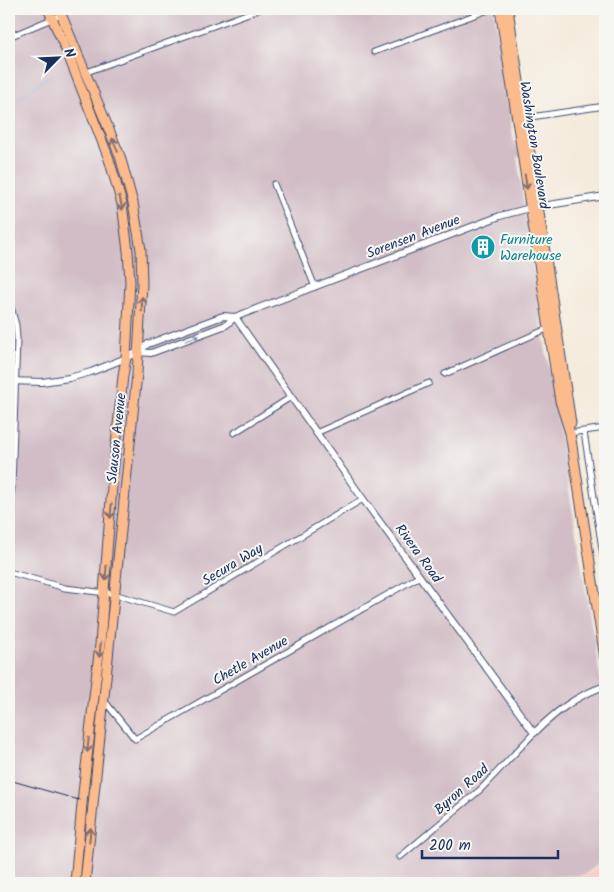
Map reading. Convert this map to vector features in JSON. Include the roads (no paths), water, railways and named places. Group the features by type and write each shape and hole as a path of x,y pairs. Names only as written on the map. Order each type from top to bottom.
{"main road":[{"name":"Slauson Avenue","path":"48,9 120,156 133,203 140,250 142,283 133,412 94,697 75,883"},
{"name":"Washington Boulevard","path":"500,9 521,118"},
{"name":"Washington Boulevard","path":"508,9 549,328 560,401 570,433 605,658"},
{"name":"Slauson Avenue","path":"60,12 122,204 128,250 130,290 126,358 118,426 104,699 85,883"},
{"name":"Washington Boulevard","path":"534,207 571,420 570,433"},
{"path":"130,290 133,296 131,334 138,352"},
{"path":"126,358 132,378 130,409 133,412"},
{"path":"77,863 87,865"}],"street":[{"path":"81,75 260,9"},
{"path":"374,52 492,9"},
{"path":"9,37 52,19 60,12"},
{"path":"521,118 605,106"},
{"path":"274,184 315,287"},
{"name":"Sorensen Avenue","path":"12,382 42,382 69,378 126,358 148,344 223,316 235,317 500,216 534,207 605,196"},
{"path":"9,300 17,339 12,382 12,487 9,506"},
{"name":"Rivera Road","path":"235,317 363,499 534,733"},
{"path":"444,374 549,328"},
{"path":"316,433 429,383"},
{"path":"234,433 291,397"},
{"path":"570,433 605,428"},
{"path":"584,432 605,568"},
{"name":"Secura Way","path":"9,572 65,588 109,594 174,612 363,499"},
{"name":"Chetle Avenue","path":"104,699 135,739 420,576"},
{"path":"534,733 557,711 570,702 605,686"},
{"path":"94,697 104,699"},
{"name":"Byron Road","path":"400,858 481,789 534,733"}],"waterway":[{"path":"9,104 53,74"}],"railway":[{"path":"9,780 79,800"}],"place":[{"name":"Furniture Warehouse","path":"483,247"}]}
